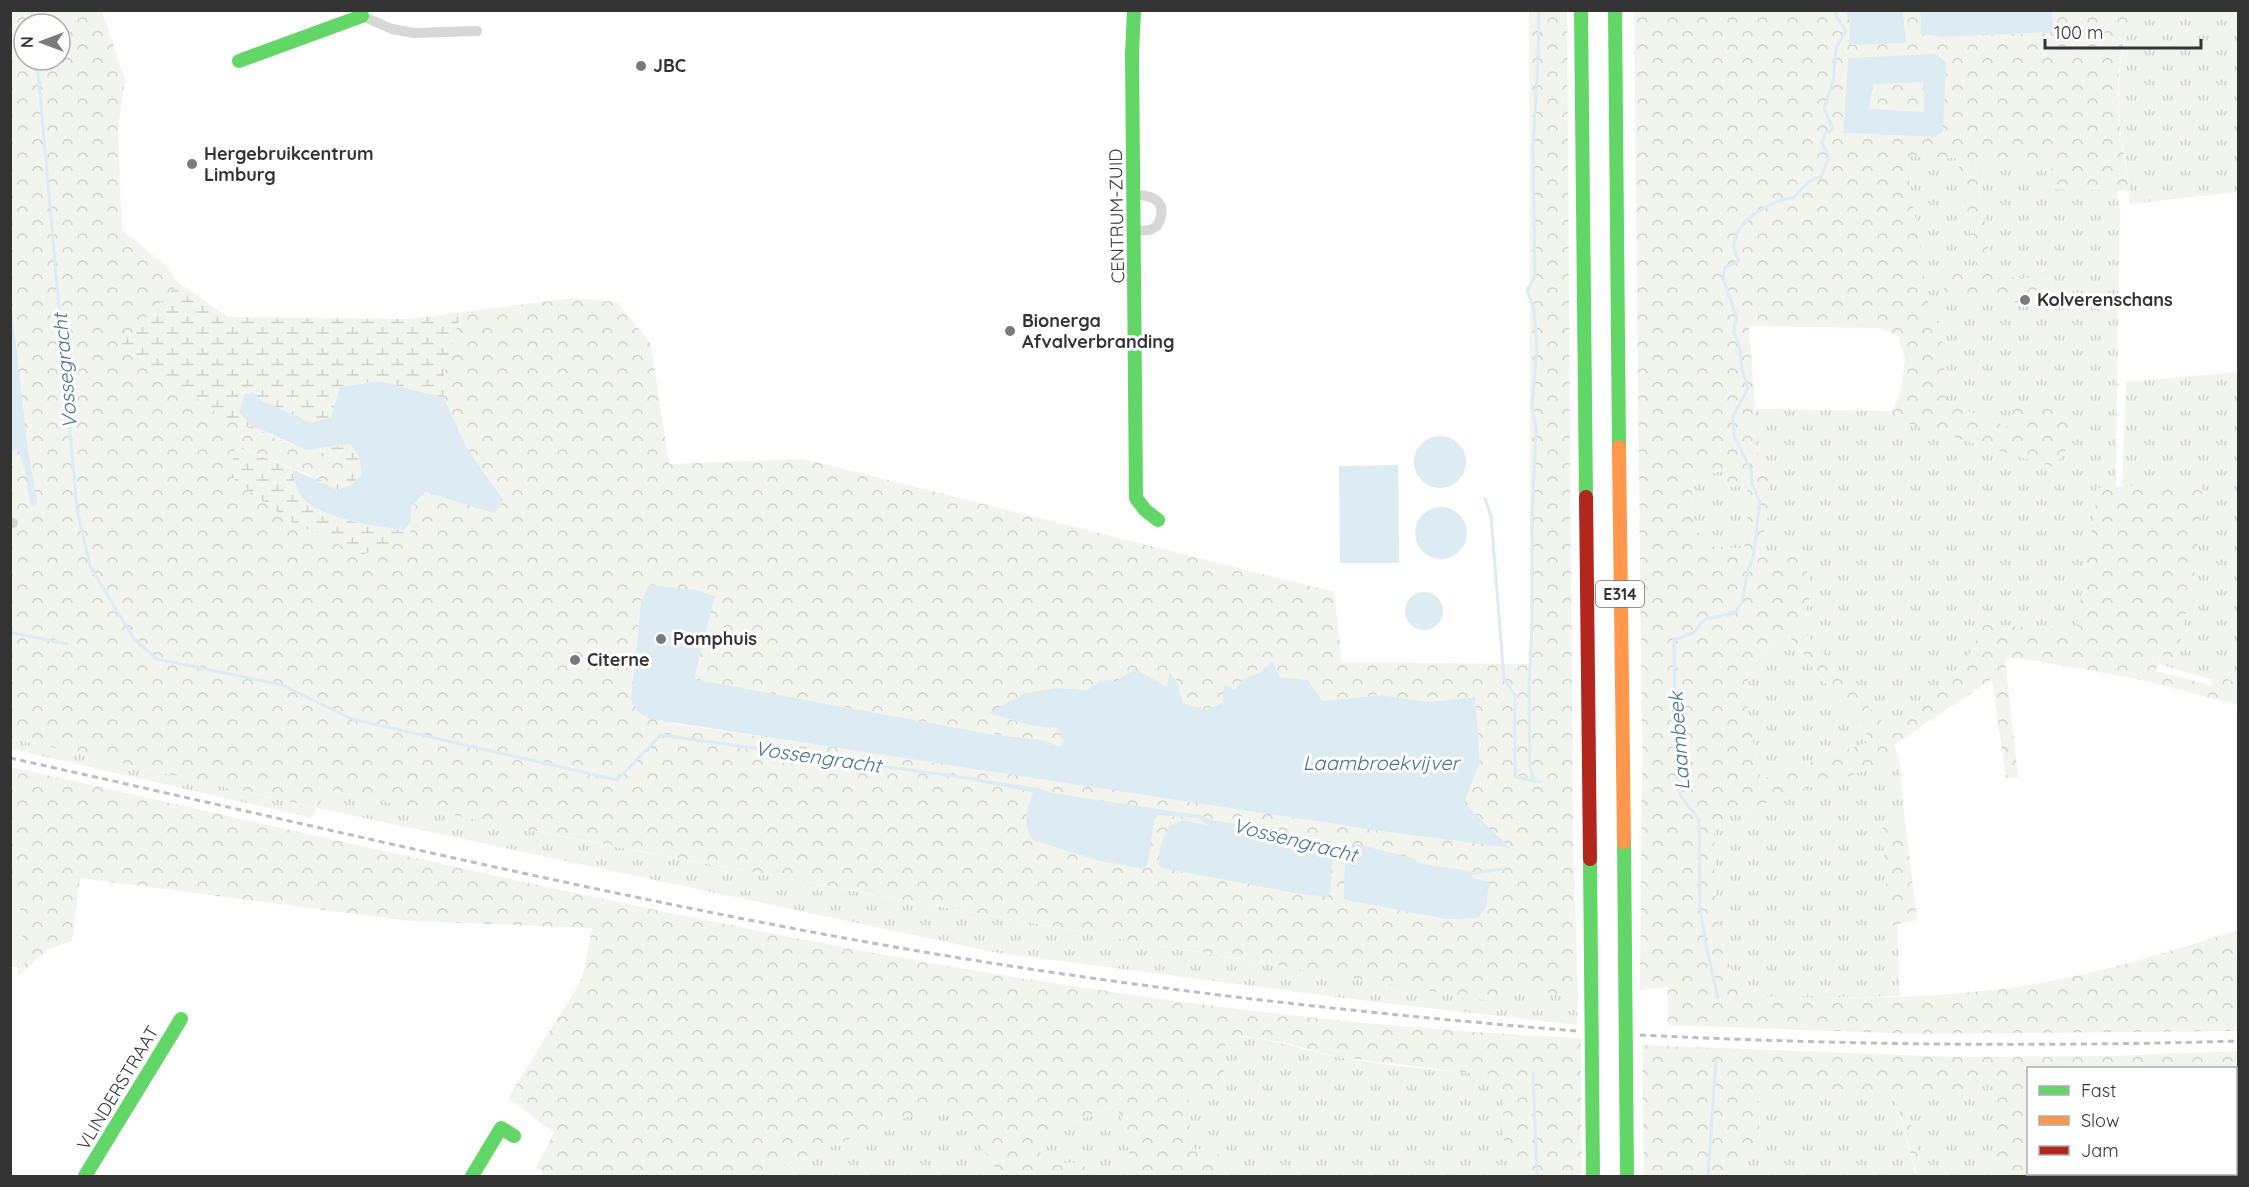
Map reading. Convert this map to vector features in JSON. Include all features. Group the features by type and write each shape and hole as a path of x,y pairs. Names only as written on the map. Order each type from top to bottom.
{"main road":[{"name":"CENTRUM-ZUID","path":"1134,10 1132,54 1136,498 1145,510 1158,520"},
{"name":"E314","path":"1581,10 1593,1176"},
{"name":"E314","path":"1615,10 1627,1176"},
{"path":"239,61 362,13"},
{"name":"VLINDERSTRAAT","path":"86,1176 181,1019"},
{"path":"472,1176 501,1128 514,1136"}],"street":[{"path":"362,13 392,29 414,33 477,31"},
{"path":"1135,195 1153,198 1160,202 1162,211 1157,226 1150,230 1135,231"}],"green space":[{"path":"11,11 102,11 125,80 118,129 122,230 164,264 179,283 122,344 225,418 352,468 333,485 236,445 232,476 291,522 362,555 410,536 411,509 425,492 494,512 504,501 467,448 444,398 444,374 461,312 574,298 617,302 651,344 669,464 804,459 1334,592 1342,662 1530,664 1529,11 1567,11 1573,831 1578,997 1507,987 1503,1003 914,902 328,790 317,808 11,738","holes":["649,585 715,596 693,679 990,734 1042,740 1060,748 1064,742 1058,728 1033,726 989,713 1058,688 1087,690 1101,680 1167,688 1169,673 1176,680 1183,703 1207,710 1223,702 1244,678 1259,673 1272,662 1280,677 1308,680 1321,701 1381,695 1428,702 1475,697 1480,762 1464,803 1367,829 673,724 634,668 641,601"]},
{"path":"1634,11 1846,11 1850,23 1850,45 1906,43 1903,11 1920,11 1921,34 1944,37 2052,32 2052,11 2131,11 2122,52 2118,93 2120,130 2130,191 2054,189 2051,166 1975,160 1993,276 2052,280 2057,308 1945,293 1941,271 1977,269 1957,158 1906,156 1928,302 1941,338 1947,401 2009,427 2013,409 2032,405 2067,413 2075,423 2065,451 2054,467 1900,421 1893,411 1902,386 1905,359 1898,336 1879,328 1749,326 1755,409 1754,444 1768,479 1770,508 1764,533 1755,549 1800,556 1809,576 1811,591 1799,626 1889,730 1963,669 1983,624 2076,631 2098,488 2203,481 2196,565 2177,658 2161,655 2156,671 2210,686 2215,674 2238,684 2238,705 2133,678 2013,657 2005,660 2018,777 2006,778 1992,679 1894,745 1899,757 1840,780 1766,798 1767,803 1714,822 1717,912 1726,955 1747,996 1894,997 2004,989 2115,966 2238,930 2238,1031 1914,1034 1668,1025 1668,987 1640,990 1642,754","holes":["1848,58 1946,62 1936,137 1843,133","1722,471 1729,487 1747,484 1747,527 1744,549 1705,545 1693,514 1692,498 1693,480","1788,635 1872,741 1761,779 1750,724 1747,681 1750,671 1766,650"]},
{"path":"2131,11 2238,11 2238,192 2129,204 2128,178 2121,135 2119,88 2124,42"},
{"path":"1923,81 1924,112 1869,110 1872,84"},
{"path":"1906,156 1957,158 1978,270 1945,293 2057,307 2052,280 1993,276 1975,159 2051,166 2055,189 2117,190 2120,209 2116,487 2098,488 2076,631 1983,624 1963,669 1889,730 1799,626 1811,597 1800,556 1755,549 1764,533 1754,444 1755,409 1893,411 1900,421 2009,427 1947,401 1941,338 1928,302"},
{"path":"179,283 228,317 410,319 461,312 444,374 444,398 379,381 340,387 331,417 312,424 260,400 253,392 266,432 280,440 225,418 121,344"},
{"path":"2238,372 2238,684 2215,675 2213,680 2159,664 2161,655 2177,657 2196,565 2198,528 2122,486 2126,382"},
{"path":"350,444 359,457 362,474 351,485 338,490 308,475 333,485 352,468 306,450"},
{"path":"235,445 292,469 298,491 316,508 345,520 392,529 404,530 411,522 410,536 362,555 291,522 231,477"},
{"path":"1722,471 1747,483 1747,527 1744,549 1705,545 1695,521 1692,506 1693,480"},
{"path":"1787,635 1872,741 1761,779 1750,724 1747,681 1757,660"},
{"path":"11,738 316,808 327,790 767,875 1356,979 1503,1003 1507,987 1578,997 1577,1025 1375,1002 998,953 317,808 312,818 11,749"},
{"path":"1899,757 1905,820 1882,823 1890,926 1897,924 1900,996 1810,998 1747,996 1726,956 1720,934 1715,891 1713,822 1766,804 1766,798 1840,780"},
{"path":"11,767 595,897 790,937 987,972 1184,1002 1382,1024 1581,1038 1582,1176 1515,1176 1504,1142 1502,1075 1338,1057 1286,1043 1245,1036 1226,1036 1223,1092 1188,1093 1192,1149 1218,1149 1220,1176 1135,1176 1117,1104 1035,1138 1044,1162 1084,1163 1087,1176 1001,1176 978,1142 943,1103 755,1176 545,1176 536,1167 554,1133 508,1098 582,979 592,928 410,921 80,878 72,941 47,950 18,977 14,888 11,888"},
{"path":"1905,820 1917,920 1889,926 1882,823"},
{"path":"18,884 25,966 11,967 11,885"},
{"path":"1226,1036 1269,1041 1373,1063 1502,1075 1504,1142 1515,1176 1220,1176 1218,1149 1192,1149 1188,1092 1223,1091"},
{"path":"1642,1045 1958,1057 2113,1056 2238,1051 2238,1069 2237,1067 2027,1067 2027,1175 2219,1176 1996,1176 1991,1075 1966,1076 1968,1092 1903,1092 1924,1176 1917,1176 1894,1092 1757,1092 1758,1139 1742,1164 1739,1176 1644,1176"},
{"path":"2238,1068 2238,1176 2219,1176 2237,1175"},
{"path":"1992,1075 1996,1176 1924,1176 1903,1092 1968,1092 1966,1076"},
{"path":"1756,1092 1894,1092 1916,1176 1739,1176 1743,1162 1756,1144 1760,1132"},
{"path":"943,1103 978,1142 1001,1176 755,1176"},
{"path":"1118,1104 1135,1176 1087,1176 1084,1163 1044,1163 1035,1138"}],"water":[{"path":"1846,11 1903,11 1906,43 1849,45 1850,23"},
{"path":"1920,11 2052,11 2053,32 1944,37 1921,34"},
{"path":"1936,54 1946,62 1943,131 1936,137 1843,133 1848,58","holes":["1923,82 1924,112 1869,109 1873,84"]},
{"path":"10,293 28,451 37,502 34,507 30,503 26,475 19,451 11,450"},
{"path":"379,381 444,398 467,448 504,501 494,513 425,492 411,508 411,522 404,530 346,520 330,514 305,500 298,491 292,469 338,490 351,485 362,474 359,457 350,444 306,450 251,425 239,412 245,394 253,392 260,400 312,423 331,417 340,387"},
{"path":"1435,436 1445,436 1454,440 1462,448 1466,462 1462,476 1454,484 1445,488 1435,488 1426,484 1418,476 1414,467 1414,457 1418,448 1426,440"},
{"path":"1398,465 1399,563 1340,563 1339,466"},
{"path":"1436,507 1446,507 1455,511 1463,519 1467,533 1463,547 1455,555 1446,559 1436,559 1427,555 1419,547 1415,538 1415,528 1419,519 1427,511"},
{"name":"Laambroekvijver","path":"649,585 696,590 715,596 694,679 990,734 1042,740 1060,747 1064,742 1058,728 1033,726 988,713 1026,693 1058,688 1087,690 1101,680 1116,681 1135,669 1167,687 1169,672 1176,680 1183,703 1207,710 1223,702 1224,685 1234,690 1244,678 1259,673 1272,661 1280,677 1308,680 1322,701 1381,695 1428,702 1475,697 1480,762 1464,803 1510,848 1367,829 650,719 637,711 631,700 641,601"},
{"path":"1424,592 1437,598 1443,611 1437,624 1424,630 1411,624 1405,611 1411,598"},
{"path":"973,778 1038,788 1051,793 1199,814 1212,820 1330,842 1345,849 1357,844 1415,859 1418,863 1469,871 1473,878 1489,882 1486,907 1478,918 1447,919 1346,900 1344,898 1345,853 1333,855 1330,894 1327,897 1162,868 1159,864 1160,847 1169,826 1183,820 1209,826 1198,818 1158,815 1154,820 1148,863 1145,869 1100,861 1033,840 1026,823 1033,792 972,781"}],"waterway":[{"path":"1534,781 1530,766 1529,683 1536,429 1532,405 1537,348 1534,309 1527,290 1535,276 1533,148 1539,10"},
{"name":"Laambeek","path":"1724,615 1735,613 1742,602 1753,558 1760,502 1752,484 1751,470 1734,436 1733,416 1748,388 1734,332 1736,316 1723,278 1725,267 1739,261 1734,249 1735,238 1755,213 1784,199 1793,198 1808,182 1821,177 1829,157 1822,143 1825,134 1833,129 1824,108 1833,82 1836,48 1846,31 1836,16 1836,10"},
{"name":"Vossengracht","path":"38,72 77,510 90,566 134,639 157,659 282,685 352,719 617,780 661,735 975,779"},
{"path":"1485,499 1491,516 1504,679 1515,695 1515,777 1541,782"},
{"name":"Laambeek","path":"1718,998 1700,908 1699,820 1680,795 1675,720 1674,640 1693,633 1705,619 1721,616"},
{"name":"Vossengracht","path":"10,632 67,644"},
{"name":"Vossengracht","path":"1469,874 1502,869"},
{"name":"Laambeek","path":"1708,1176 1716,1060"},
{"path":"1533,1073 1537,1176"}],"railway":[{"path":"10,758 631,896 839,937 1022,968 1206,993 1391,1014 1577,1031"},
{"path":"1640,1035 1939,1044 2238,1041"}],"traffic: fast":[{"path":"1134,10 1132,54 1136,498 1145,510 1158,520"},
{"path":"1581,10 1586,497"},
{"path":"1615,10 1619,447"},
{"path":"239,61 362,16"},
{"path":"1624,842 1627,1176"},
{"path":"1590,859 1593,1176"},
{"path":"85,1176 181,1019"},
{"path":"472,1176 501,1128 514,1136"}],"traffic: slow":[{"path":"1619,447 1624,842"}],"traffic: jam":[{"path":"1586,497 1590,859"}],"place":[{"name":"JBC","path":"641,66"},
{"name":"Hergebruikcentrum Limburg","path":"192,164"},
{"name":"Kolverenschans","path":"2025,300"},
{"name":"Bionerga Afvalverbranding","path":"1010,331"},
{"name":"Pomphuis","path":"661,639"},
{"name":"Citerne","path":"575,660"}],"water label":[{"name":"Vossegracht","path":"65,371"}]}
